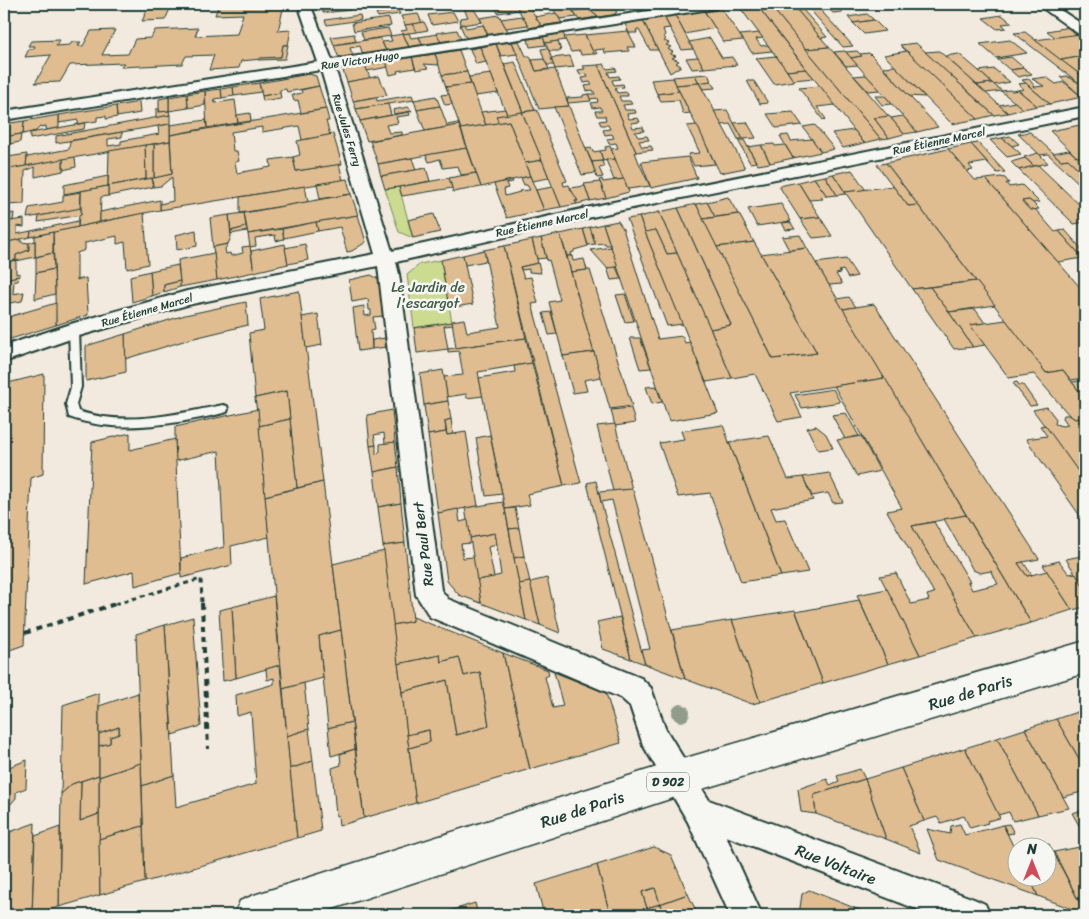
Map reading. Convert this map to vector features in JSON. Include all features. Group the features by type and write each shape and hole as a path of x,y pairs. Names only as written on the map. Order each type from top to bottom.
{"main road":[{"name":"Rue de Paris","path":"254,915 679,778 1085,657"}],"street":[{"name":"Rue Jules Ferry","path":"304,4 326,66 386,257"},
{"path":"622,4 632,17"},
{"name":"Rue Victor Hugo","path":"4,116 716,4"},
{"path":"1044,4 1085,32"},
{"name":"Rue Étienne Marcel","path":"4,354 74,330 187,298 618,206 1085,111"},
{"name":"Rue Paul Bert","path":"386,257 392,284 429,595 439,608 631,688 641,698 653,735 699,810 746,915"},
{"name":"Rue Voltaire","path":"699,810 974,915"}],"lane":[{"path":"74,330 76,387 70,404 73,414 85,420 117,422 172,420 223,408"}],"path":[{"path":"25,633 148,593 201,579 208,749"}],"green space":[{"path":"399,187 413,238 399,232 385,189"},
{"name":"Le Jardin de l'escargot","path":"441,260 452,322 414,328 407,275 420,264"}],"building":[{"path":"150,4 284,5 278,31 291,30 288,45 283,45 281,57 241,61 239,68 209,70 214,55 186,56 182,64 121,67 124,63 70,65 60,82 35,83 51,55 25,57 29,49 34,49 35,46 28,46 31,41 60,40 56,46 81,42 78,46 83,46 91,31 115,30 102,55 128,54 135,39 151,38 155,30 198,28 195,36 237,34 243,14 215,15 218,7 170,9 165,20 142,21"},
{"path":"322,4 344,4 341,5 342,9 349,8 350,10 323,13"},
{"path":"395,4 408,4 385,8 384,5"},
{"path":"492,4 527,4 542,26 530,28 515,5 495,8"},
{"path":"591,4 593,6 572,9 569,6"},
{"path":"756,4 769,4 881,139 864,143"},
{"path":"756,4 806,69 787,71 738,5"},
{"path":"769,4 792,4 829,47 806,49"},
{"path":"792,4 805,4 797,6 801,10 797,10"},
{"path":"805,4 815,4 853,46 843,47"},
{"path":"515,5 519,10 498,13 495,8"},
{"path":"611,5 617,12 613,15 598,17 588,9"},
{"path":"836,5 843,12 833,13 827,7"},
{"path":"472,6 482,22 461,25 460,18 468,17 463,7"},
{"path":"563,7 564,9 572,10 577,17 560,19 553,9"},
{"path":"721,8 743,40 723,42 705,12 716,10"},
{"path":"588,9 598,17 579,20 573,11"},
{"path":"398,10 400,14 378,17 376,13"},
{"path":"797,10 803,10 827,37 821,38"},
{"path":"704,11 715,28 685,34 675,15"},
{"path":"453,12 458,21 432,25 428,15"},
{"path":"556,13 562,23 542,26 535,17"},
{"path":"418,14 422,23 405,25 401,16"},
{"path":"867,14 874,20 853,23 848,17"},
{"path":"360,15 361,20 327,25 325,20"},
{"path":"499,15 508,31 488,35 480,18"},
{"path":"675,15 693,49 682,50 664,17"},
{"path":"1002,15 1012,23 1002,24 1006,28 997,29 983,18"},
{"path":"522,16 528,25 506,28 501,19"},
{"path":"664,17 670,28 663,29 665,35 663,37 666,39 664,41 669,43 666,45 671,47 668,49 673,52 670,54 676,56 672,58 679,61 676,63 681,66 670,73 643,21"},
{"path":"389,18 391,26 354,31 352,23"},
{"path":"643,20 658,50 650,50 639,30 636,30 637,33 629,33 625,24"},
{"path":"874,20 885,31 864,34 853,23"},
{"path":"424,22 428,30 417,32 413,24"},
{"path":"413,24 417,32 402,34 401,31 407,30 405,25"},
{"path":"464,24 466,28 483,25 488,35 466,38 460,25"},
{"path":"1070,27 1080,34 1056,38 1047,31"},
{"path":"388,28 391,36 364,40 361,32"},
{"path":"457,30 461,39 441,42 436,33"},
{"path":"628,31 636,47 627,47 629,51 605,53 604,49 595,50 597,54 594,54 585,35"},
{"path":"1025,32 1085,78 1085,96 1082,97 1060,77 1067,76 1079,83 1014,33"},
{"path":"409,33 411,38 419,37 423,45 409,47 403,34"},
{"path":"563,33 566,40 545,43 543,37"},
{"path":"759,33 763,38 756,39 761,46 768,45 772,51 752,53 740,35"},
{"path":"354,34 356,41 334,45 331,37"},
{"path":"403,34 409,47 386,51 382,42 392,41 390,36"},
{"path":"437,34 441,42 423,45 419,37"},
{"path":"1080,34 1085,38 1085,56 1061,60 1035,40"},
{"path":"585,35 594,54 581,55 580,51 571,52 564,37"},
{"path":"543,37 546,45 530,47 528,39"},
{"path":"380,38 386,51 363,55 360,46 350,48 353,56 344,58 338,56 334,45"},
{"path":"710,38 722,58 732,57 737,65 704,68 689,42"},
{"path":"1010,40 1027,53 996,58 980,44"},
{"path":"519,41 526,56 530,56 536,71 555,69 569,106 539,109 512,42"},
{"path":"558,41 561,51 549,51 545,43"},
{"path":"512,42 517,54 501,56 496,44"},
{"path":"916,43 994,115 978,119 900,45"},
{"path":"496,44 523,112 507,115 480,47"},
{"path":"283,45 288,45 285,59 258,60 260,58 281,57"},
{"path":"480,47 486,62 476,64 470,49"},
{"path":"829,47 889,117 874,118 889,138 881,139 806,49"},
{"path":"547,48 554,65 547,65 544,59 541,49"},
{"path":"459,50 467,72 442,75 435,54"},
{"path":"845,51 858,65 846,66 834,52"},
{"path":"857,51 862,56 851,58 846,52"},
{"path":"907,51 978,119 952,124 884,55"},
{"path":"939,51 1008,113 994,115 925,52"},
{"path":"869,53 938,127 917,132 851,58"},
{"path":"435,54 439,65 424,64 428,68 416,70 412,57"},
{"path":"959,54 992,83 977,85 945,56"},
{"path":"570,56 574,67 555,69 551,58"},
{"path":"776,56 794,81 774,84 756,58"},
{"path":"1085,56 1085,78 1061,60"},
{"path":"412,57 415,68 397,71 398,73 390,75 386,62"},
{"path":"698,57 704,68 692,69 686,58"},
{"path":"1011,57 1024,68 1010,70 997,59"},
{"path":"544,59 549,69 536,71 532,60"},
{"path":"386,62 388,67 367,71 365,65"},
{"path":"515,62 535,110 523,112 504,64"},
{"path":"604,64 607,69 615,68 617,71 608,72 610,77 619,76 620,79 612,80 614,85 623,84 624,87 615,88 617,93 627,92 628,96 619,96 621,101 630,101 632,104 623,105 625,110 635,110 636,113 627,114 629,119 638,118 640,122 631,123 633,128 643,127 644,131 635,132 638,137 647,136 649,140 639,141 642,147 651,146 653,150 636,152 598,65"},
{"path":"365,65 370,78 347,82 343,71 348,68"},
{"path":"598,65 650,186 628,189 622,176 611,149 618,148 616,143 609,144 607,139 614,138 612,134 605,135 603,130 610,129 608,125 601,125 599,121 606,120 605,116 597,116 595,111 602,111 600,107 593,108 591,103 598,102 597,98 590,99 588,94 595,94 593,90 587,91 585,86 592,85 590,82 584,83 582,78 588,77 587,74 580,75 578,70 585,69 583,66"},
{"path":"895,66 925,97 909,96 883,67"},
{"path":"1024,68 1032,74 1018,77 1010,70"},
{"path":"806,69 814,78 793,80 787,71"},
{"path":"994,69 1010,82 994,85 979,71"},
{"path":"467,72 471,84 446,87 442,75"},
{"path":"309,74 316,76 319,86 287,92 286,89 280,90 280,93 262,96 259,83"},
{"path":"491,74 498,93 475,96 469,77"},
{"path":"708,74 711,81 699,83 695,75"},
{"path":"695,75 699,83 676,85 673,77"},
{"path":"866,75 880,90 868,91 854,76"},
{"path":"379,76 387,95 353,101 347,82"},
{"path":"1046,77 1056,84 1064,82 1082,97 1050,104 1022,80 1029,79 1035,87 1044,86 1032,79"},
{"path":"673,78 679,91 657,94 651,80"},
{"path":"711,81 715,88 703,89 699,83"},
{"path":"747,81 754,81 768,103 760,104"},
{"path":"259,83 261,92 234,96 233,87"},
{"path":"699,83 745,168 720,173 676,85"},
{"path":"992,83 1002,91 986,93 977,85"},
{"path":"1026,83 1050,104 1037,106 1018,90 1024,89 1018,84"},
{"path":"471,84 486,125 461,129 446,87"},
{"path":"319,86 326,109 301,113 298,100 294,101 292,95 302,93 301,90"},
{"path":"820,86 835,105 817,107 826,119 823,120 799,88"},
{"path":"233,87 234,96 222,98 221,89"},
{"path":"221,89 222,98 214,99 215,103 235,100 238,123 207,128 205,91"},
{"path":"1018,90 1037,106 1023,109 1001,91"},
{"path":"205,91 205,105 188,108 187,94"},
{"path":"679,91 690,113 683,114 679,100 661,101 657,94"},
{"path":"280,93 281,98 263,101 262,96"},
{"path":"187,94 188,108 169,111 169,97"},
{"path":"449,94 452,104 445,105 441,95"},
{"path":"588,94 591,101 568,103 567,98 583,97 583,95"},
{"path":"412,95 414,100 356,109 353,101 376,97 377,101"},
{"path":"436,96 440,106 417,110 414,100"},
{"path":"875,96 885,96 892,104 882,105"},
{"path":"169,97 169,111 159,112 159,99"},
{"path":"139,102 140,113 117,117 116,106"},
{"path":"1015,102 1023,109 1008,113 999,105"},
{"path":"388,104 391,115 360,121 356,109"},
{"path":"116,106 117,117 106,119 106,116 97,117 97,121 78,124 78,120 59,123 59,115"},
{"path":"440,106 447,125 458,123 459,125 425,131 417,110"},
{"path":"569,106 596,173 582,175 554,107"},
{"path":"408,107 412,111 394,114 393,110"},
{"path":"156,109 159,109 159,112 169,111 170,115 156,118"},
{"path":"326,109 329,121 326,121 330,135 302,140 299,126 262,132 262,127 231,132 233,151 237,151 239,161 235,162 237,173 271,167 270,160 293,157 296,171 339,164 343,180 160,210 160,204 173,201 172,177 161,186 153,187 152,178 172,174 170,135"},
{"path":"505,109 507,115 496,116 499,123 486,125 481,112"},
{"path":"537,110 567,181 563,182 564,186 569,185 578,201 575,201 577,204 561,207 522,112"},
{"path":"727,110 743,139 738,139 730,124 722,125 714,111"},
{"path":"409,112 410,115 396,117 398,123 386,125 389,133 402,132 402,135 367,141 360,121"},
{"path":"522,112 542,160 525,163 509,121 499,123 496,116"},
{"path":"793,112 802,125 776,128 767,114"},
{"path":"250,113 251,121 238,123 237,115"},
{"path":"59,115 59,128 46,130 46,126 40,127 36,131 23,134 24,121"},
{"path":"170,115 170,124 56,143 56,136"},
{"path":"889,116 904,134 889,138 874,118"},
{"path":"903,116 917,132 904,134 891,118"},
{"path":"206,120 207,128 170,135 170,125"},
{"path":"24,121 23,134 4,137 4,124"},
{"path":"509,121 530,176 481,187 461,129"},
{"path":"747,122 756,138 743,139 734,123"},
{"path":"85,123 84,129 30,139 30,133"},
{"path":"170,124 170,141 26,166 27,157 69,149 70,141 122,132 122,137 108,139 108,146 121,144 121,141 159,134 158,126"},
{"path":"1085,124 1085,156 1077,157 1050,131"},
{"path":"459,125 467,148 378,164 370,141"},
{"path":"697,125 715,164 694,166 688,154 700,153 687,126"},
{"path":"815,125 834,149 821,152 803,127"},
{"path":"854,130 864,143 843,148 832,133"},
{"path":"1030,132 1061,160 1068,159 1085,175 1085,189 1048,154 1040,155 1018,134"},
{"path":"21,134 20,142 4,145 4,137"},
{"path":"333,134 342,164 296,171 293,157 300,155 297,141"},
{"path":"788,135 791,141 812,139 821,152 793,158 780,136"},
{"path":"1010,136 1019,144 1012,146 1002,138"},
{"path":"1002,138 1021,154 1007,157 990,140"},
{"path":"738,140 744,140 756,162 750,163"},
{"path":"170,141 172,174 154,178 154,144"},
{"path":"978,143 1005,172 997,173 971,144"},
{"path":"154,144 154,178 146,179 145,145"},
{"path":"774,144 775,146 785,145 793,158 770,163 761,145"},
{"path":"971,144 987,162 969,165 973,170 967,171 948,149"},
{"path":"145,145 146,179 108,186 109,151"},
{"path":"761,145 770,163 758,165 748,147"},
{"path":"610,146 615,159 603,161 600,151 606,150 605,147"},
{"path":"467,148 476,173 461,175 458,166 443,168 440,159 429,162 426,155"},
{"path":"591,148 593,152 600,151 603,161 592,162 586,149"},
{"path":"948,149 975,180 986,179 1085,293 1085,378 1071,380 1063,370 1046,373 886,163"},
{"path":"1069,150 1077,157 1085,156 1085,175 1068,159 1061,160 1053,153"},
{"path":"9,152 8,157 27,154 26,166 4,170 4,153"},
{"path":"1038,153 1048,163 1034,166 1024,157"},
{"path":"75,157 76,167 63,170 63,159"},
{"path":"688,157 697,178 651,188 641,162"},
{"path":"412,158 416,170 381,176 378,164"},
{"path":"1025,158 1034,166 1019,170 1011,162"},
{"path":"63,159 63,171 35,177 35,167 25,171 24,204 6,205 5,215 14,213 13,221 4,222 4,170"},
{"path":"615,159 624,179 614,180 606,160"},
{"path":"542,160 549,178 532,181 525,163"},
{"path":"602,161 604,167 599,168 603,177 597,178 592,162"},
{"path":"886,163 918,205 908,206 877,165"},
{"path":"1038,165 1085,210 1085,222 1074,224 1019,170"},
{"path":"426,168 430,181 385,189 381,176"},
{"path":"852,170 866,190 845,192 833,174"},
{"path":"476,173 481,187 453,192 449,178"},
{"path":"833,174 846,194 837,195 825,176"},
{"path":"108,176 108,186 64,194 64,185"},
{"path":"530,176 544,210 507,218 494,184 512,180 513,182 506,183 508,188 504,189 505,196 519,191 530,190 527,185 524,185 521,178"},
{"path":"825,176 837,195 827,196 814,178"},
{"path":"152,178 153,187 108,196 108,186"},
{"path":"449,178 452,188 402,196 399,187"},
{"path":"814,178 827,196 821,197 823,199 809,200 798,182"},
{"path":"1005,178 1009,183 1006,183 1009,187 1022,185 1039,202 1022,201 1030,210 1035,209 1055,232 1059,231 1083,258 1058,262 986,179"},
{"path":"347,179 351,194 320,199 317,184"},
{"path":"602,179 603,182 624,179 629,192 606,198 599,180"},
{"path":"600,182 606,198 590,201 584,184"},
{"path":"798,182 820,217 800,219 779,186"},
{"path":"108,186 108,196 101,197 100,222 78,227 79,215 81,215 81,191"},
{"path":"305,186 308,202 240,213 240,197"},
{"path":"585,186 590,201 577,204 575,201 578,201 570,188"},
{"path":"893,186 908,206 918,205 976,281 912,289 845,192"},
{"path":"553,187 561,207 544,210 536,190"},
{"path":"81,192 80,209 27,218 29,208 63,202 63,195"},
{"path":"351,194 358,215 248,234 244,213"},
{"path":"728,197 738,214 715,217 707,202"},
{"path":"160,200 160,210 100,222 100,212"},
{"path":"1029,200 1039,209 1030,210 1022,201"},
{"path":"707,202 715,217 703,219 696,204"},
{"path":"696,204 773,359 817,353 761,254 807,248 885,378 790,393 802,417 778,421 755,374 732,378 710,329 731,325 678,208"},
{"path":"781,204 791,221 757,226 748,209"},
{"path":"81,208 81,215 38,222 39,216"},
{"path":"678,208 731,325 710,329 659,212"},
{"path":"659,212 677,253 667,254 656,230 645,232 639,217"},
{"path":"144,213 148,264 127,269 125,242 117,244 117,236 85,243 85,250 77,253 77,280 86,278 88,315 56,325 53,232"},
{"path":"244,213 246,227 231,231 229,215"},
{"path":"434,214 440,232 413,238 408,220"},
{"path":"739,214 754,242 717,247 703,219"},
{"path":"229,215 231,237 228,244 213,247 210,218"},
{"path":"358,215 366,242 352,251 347,252 340,227 318,231 316,222"},
{"path":"639,217 683,324 667,326 627,219"},
{"path":"820,217 832,236 813,238 800,219"},
{"path":"24,219 24,227 17,226 17,234 31,231 30,237 4,243 4,222"},
{"path":"78,221 78,227 30,237 31,231"},
{"path":"618,221 623,229 658,339 682,336 685,343 690,342 718,413 669,421 603,224"},
{"path":"316,222 318,231 284,238 282,229"},
{"path":"790,222 795,229 786,230 782,223"},
{"path":"603,224 610,245 605,243 595,244 590,227"},
{"path":"246,227 247,231 231,234 231,231"},
{"path":"590,227 595,244 588,245 583,229"},
{"path":"282,229 284,239 276,241 275,235 255,238 256,246 250,247 248,234"},
{"path":"583,229 588,246 574,250 571,253 572,256 567,256 560,234"},
{"path":"196,230 197,246 177,250 176,235"},
{"path":"656,230 667,254 677,253 732,378 706,382 645,232"},
{"path":"1065,230 1085,253 1085,257 1083,258 1059,231"},
{"path":"53,232 53,253 35,257 35,236"},
{"path":"560,234 594,352 563,356 549,302 560,300 541,238"},
{"path":"800,235 807,248 789,250 782,237"},
{"path":"541,238 546,258 537,259 532,240"},
{"path":"21,239 21,242 29,243 29,250 16,255 16,260 4,263 4,243"},
{"path":"532,240 538,263 520,267 524,278 531,277 538,303 532,304 581,483 564,486 504,246"},
{"path":"35,241 35,257 16,261 16,255 29,250 29,243"},
{"path":"754,242 817,353 773,359 717,247"},
{"path":"228,244 225,249 226,254 230,253 231,256 243,253 242,247 250,246 254,272 217,280 213,247"},
{"path":"285,244 288,264 254,272 251,251"},
{"path":"305,244 308,260 288,264 285,248"},
{"path":"504,246 526,338 456,348 452,321 464,319 467,332 500,327 484,250"},
{"path":"611,247 618,267 607,268 591,250"},
{"path":"484,250 486,261 465,265 463,255"},
{"path":"53,253 54,269 36,273 36,257"},
{"path":"214,253 217,280 180,287 178,260"},
{"path":"463,255 473,304 449,308 441,260"},
{"path":"567,256 572,256 573,261 584,259 587,270 571,272"},
{"path":"846,259 857,276 848,278 843,270 839,271 841,273 836,274 842,284 829,285 816,263"},
{"path":"16,260 16,274 20,273 20,276 4,279 4,263"},
{"path":"538,263 541,273 529,272 529,269 522,270 520,267"},
{"path":"178,265 180,281 164,285 164,292 152,296 150,271"},
{"path":"616,267 621,279 611,280 607,268"},
{"path":"54,269 55,294 35,299 36,273"},
{"path":"590,270 632,406 610,409 571,272"},
{"path":"150,271 152,296 132,302 130,276"},
{"path":"371,275 379,279 383,316 373,317 375,329 371,330 372,349 358,351 353,308 364,306 365,316 371,315 371,310 369,310 368,299 352,302 349,280"},
{"path":"19,276 18,281 14,281 13,294 24,292 22,301 4,304 4,279"},
{"path":"180,281 180,287 164,292 164,285"},
{"path":"976,281 995,305 949,312 930,287"},
{"path":"930,287 973,347 954,349 912,289"},
{"path":"299,291 323,482 297,488 287,391 255,398 249,333 264,330 260,299"},
{"path":"625,294 634,321 625,322 616,295"},
{"path":"849,297 856,307 843,309 837,299"},
{"path":"246,302 248,325 190,339 125,359 125,334 185,315"},
{"path":"56,303 56,325 4,341 4,315 7,314 8,317"},
{"path":"874,304 1039,559 1018,563 1027,576 1047,571 1072,610 1031,623 843,309"},
{"path":"975,309 985,323 970,325 985,345 973,347 949,312"},
{"path":"551,312 557,334 549,335 543,313"},
{"path":"318,314 322,345 306,348 302,317"},
{"path":"1006,320 1046,373 1063,370 1085,399 1085,417 1075,419 1069,415 1034,374 1009,378 970,325"},
{"path":"452,322 453,325 444,326 448,349 417,353 414,328"},
{"path":"125,334 126,372 86,381 86,346"},
{"path":"385,338 386,347 372,349 372,340"},
{"path":"526,338 532,363 478,372 483,396 467,398 466,394 447,397 444,377 463,375 459,351 448,352 448,349"},
{"path":"630,338 640,338 651,368 640,369"},
{"path":"594,352 601,377 584,380 587,391 573,393 563,356"},
{"path":"532,363 564,486 527,494 530,505 505,509 479,378 515,372 514,366"},
{"path":"443,370 448,401 424,405 420,374"},
{"path":"44,374 43,474 31,478 24,645 4,652 4,384"},
{"path":"885,378 966,515 912,526 977,638 920,655 880,576 896,573 911,604 929,600 927,595 934,593 887,511 902,508 834,386"},
{"path":"1085,380 1085,399 1072,382"},
{"path":"1017,382 1019,385 1023,385 1037,405 1030,406 1013,383"},
{"path":"656,386 662,402 652,404 646,387"},
{"path":"833,389 840,402 802,408 795,395"},
{"path":"287,391 290,419 259,426 255,398"},
{"path":"448,401 451,419 445,421 446,432 428,435 424,405"},
{"path":"1047,407 1056,419 1055,424 1062,426 1068,425 1063,418 1064,415 1069,415 1075,419 1085,417 1085,481 1033,410"},
{"path":"631,408 635,423 615,426 611,410"},
{"path":"258,409 269,537 231,546 232,565 181,578 181,558 224,547 219,451 175,461 175,427"},
{"path":"392,410 395,442 385,444 384,433 374,435 376,445 370,446 367,415"},
{"path":"846,413 859,436 845,439 832,415"},
{"path":"290,419 297,488 265,496 259,426"},
{"path":"451,419 453,434 447,435 445,421"},
{"path":"615,424 632,489 613,491 597,426"},
{"path":"723,425 781,576 741,582 710,493 678,497 659,443 684,439 681,431"},
{"path":"1045,425 1085,481 1085,523 1026,439 1047,436 1040,426"},
{"path":"816,426 826,434 833,448 818,450 807,428"},
{"path":"446,432 447,435 466,432 478,506 438,513 428,435"},
{"path":"130,433 130,450 175,439 181,573 135,586 134,571 86,584 92,442"},
{"path":"490,435 502,494 486,496 476,438"},
{"path":"769,436 788,479 803,477 813,500 771,508 776,520 785,519 808,572 781,576 729,442"},
{"path":"861,436 880,471 857,476 837,440"},
{"path":"395,442 398,467 374,472 370,446 376,445 376,455 380,451 380,444"},
{"path":"398,467 401,503 378,507 374,472"},
{"path":"829,473 843,502 833,503 828,493 812,496 803,477"},
{"path":"596,481 645,664 631,659 587,483"},
{"path":"323,482 341,630 319,636 323,678 283,689 265,496"},
{"path":"632,489 685,679 645,664 641,650 650,649 612,500 601,502 599,492"},
{"path":"503,502 526,620 481,603 477,580 501,575 495,533 470,538 465,508"},
{"path":"401,503 405,543 383,546 378,507"},
{"path":"515,508 519,528 509,529 505,509"},
{"path":"458,509 460,522 468,520 471,543 461,544 463,558 474,557 481,603 459,595 447,581 438,513"},
{"path":"966,515 1031,623 977,638 912,526 934,522 970,582 968,582 972,590 998,584 991,571 980,573 973,570 944,519"},
{"path":"519,528 524,556 514,558 509,529"},
{"path":"495,533 497,545 488,547 494,577 477,580 470,538"},
{"path":"405,543 413,621 393,625 383,546"},
{"path":"384,551 416,803 364,818 333,564"},
{"path":"524,556 530,582 519,584 514,558"},
{"path":"1081,556 1085,561 1085,589 1066,559"},
{"path":"1059,561 1069,574 1075,573 1085,589 1085,607 1072,610 1043,565"},
{"path":"1023,562 1032,575 1027,576 1018,563"},
{"path":"547,578 560,633 540,625 530,582"},
{"path":"530,582 540,625 526,620 519,584"},
{"path":"887,589 920,655 888,664 857,595"},
{"path":"274,596 280,665 236,678 232,607"},
{"path":"859,600 888,664 823,683 796,612"},
{"path":"232,607 236,678 223,681 219,610"},
{"path":"795,610 823,683 760,702 732,620"},
{"path":"193,617 201,726 172,735 165,625"},
{"path":"413,617 503,653 530,769 416,803 409,748 430,742 429,730 407,735 402,692 447,680 456,735 489,726 480,672 464,676 459,657 441,662 440,655 398,664 393,625 413,621"},
{"path":"620,617 631,659 603,649 597,622"},
{"path":"732,620 760,702 752,704 685,679 672,630"},
{"path":"165,625 174,775 142,786 136,634"},
{"path":"341,630 352,722 328,728 319,636"},
{"path":"503,653 548,670 549,675 545,677 553,708 563,706 554,672 606,693 621,743 530,769"},
{"path":"440,655 441,662 459,657 464,676 480,672 489,726 456,735 447,680 402,692 398,664"},
{"path":"280,665 297,838 145,882 142,786 174,775 176,807 256,784 251,712 237,716 236,695 274,684 274,678 267,680 266,669"},
{"path":"304,683 309,729 287,736 283,689"},
{"path":"99,693 99,775 72,784 61,794 63,705"},
{"path":"138,693 141,763 99,777 99,746 110,743 110,737 119,734 119,727 99,734 99,706"},
{"path":"1085,710 1085,726 1077,712"},
{"path":"1077,712 1085,726 1085,769 1056,719"},
{"path":"1056,719 1085,769 1085,791 1063,797 1025,729"},
{"path":"352,722 355,749 331,756 328,728"},
{"path":"119,727 119,734 110,737 110,743 99,746 99,734"},
{"path":"309,729 313,761 290,769 287,736"},
{"path":"1025,729 1069,808 1038,815 997,738"},
{"path":"429,730 430,742 409,748 407,735"},
{"path":"997,738 1038,815 1013,821 1009,812 998,815 965,748"},
{"path":"965,748 1000,818 970,828 964,816 941,823 937,817 924,821 901,768"},
{"path":"355,749 364,818 339,826 338,815 336,816 332,768 341,765 340,754"},
{"path":"27,760 26,788 16,792 16,798 9,806 8,813 4,814 4,769"},
{"path":"313,761 321,831 297,838 290,769"},
{"path":"141,763 143,826 99,839 99,777"},
{"path":"901,768 924,821 909,826 921,853 886,839 865,779"},
{"path":"860,769 865,779 814,795 816,814 801,812 798,789 827,779 830,785 839,781 837,776"},
{"path":"99,775 99,814 80,821 81,781"},
{"path":"865,779 886,839 816,814 814,795"},
{"path":"81,781 80,821 99,814 100,895 59,907 61,794 72,784"},
{"path":"1080,811 1085,820 1084,834 1072,813"},
{"path":"35,823 32,915 4,915 4,834"},
{"path":"960,824 965,835 1003,825 1008,836 1006,836 1006,884 939,860 927,829 950,834 951,826"},
{"path":"1009,824 1014,833 1008,834 1003,825"},
{"path":"143,826 145,882 100,895 99,839"},
{"path":"60,827 59,907 32,915 35,836"},
{"path":"1085,846 1085,913 1056,856 1056,852"},
{"path":"654,847 671,855 688,894 660,904 655,888 642,892 647,908 626,915 610,915 597,865"},
{"path":"1056,857 1085,914 1038,896 1034,886 1056,886"},
{"path":"597,865 610,915 544,915 536,884"},
{"path":"1010,886 1034,886 1038,896"},
{"path":"655,888 660,904 647,908 642,892"},
{"path":"809,890 872,915 799,915 802,894"},
{"path":"688,894 698,915 663,915 660,904"},
{"path":"475,903 478,915 437,915"},
{"path":"660,904 663,915 649,915 647,908"},
{"path":"647,908 649,915 626,915"}]}
